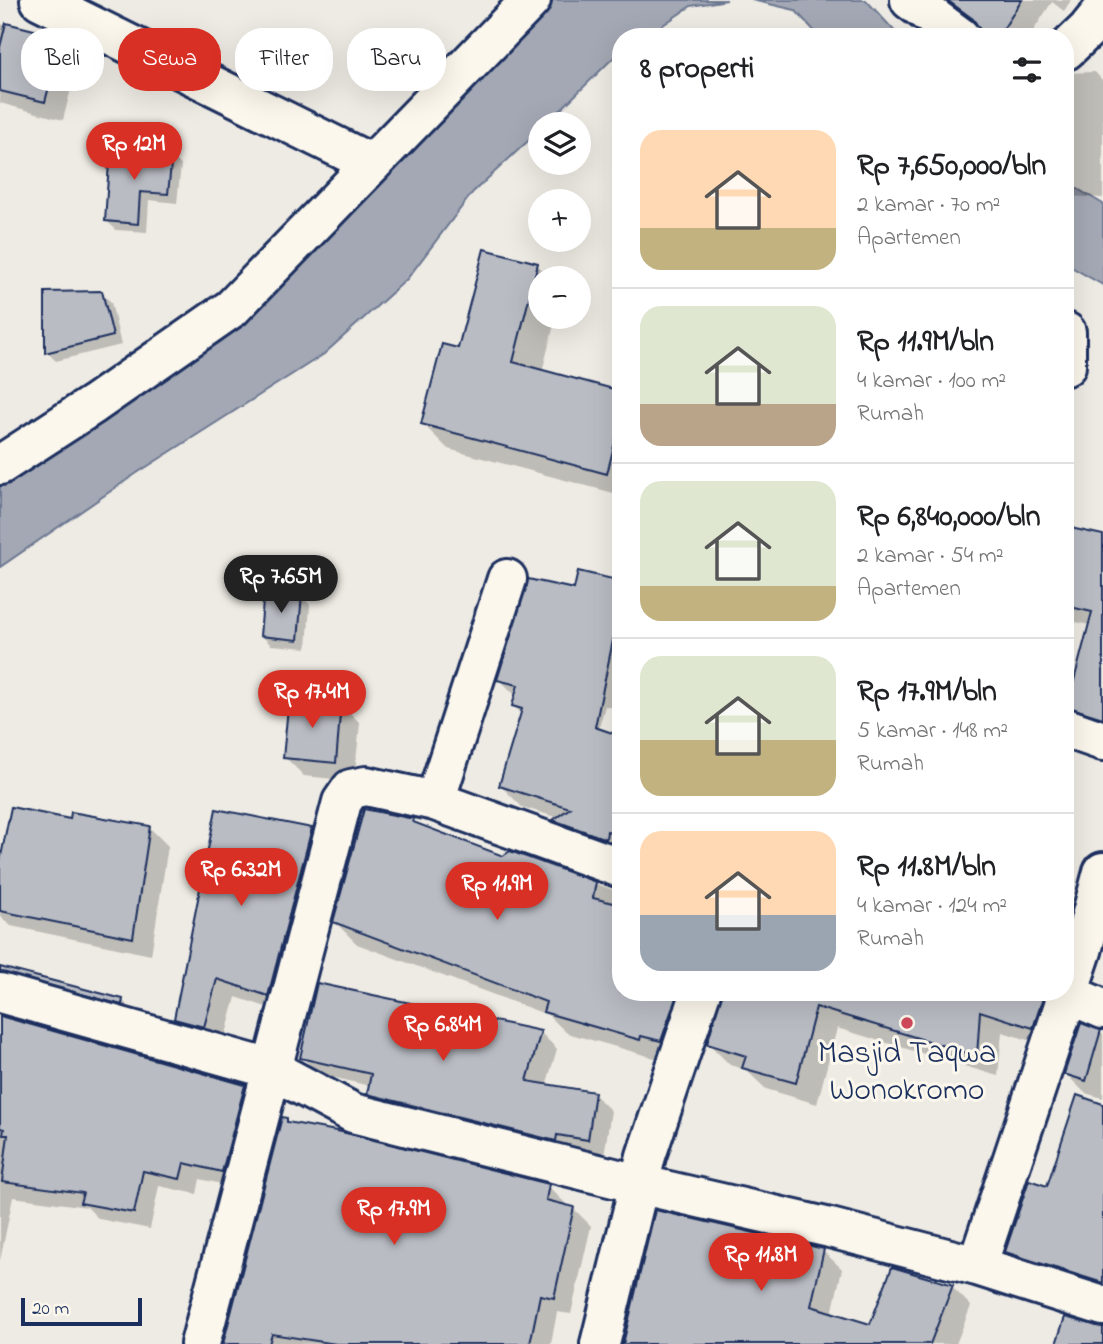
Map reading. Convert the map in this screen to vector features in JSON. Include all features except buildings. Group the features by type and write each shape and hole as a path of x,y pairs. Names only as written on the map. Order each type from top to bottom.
{"street":[{"path":"40,0 372,164"},
{"path":"0,465 94,404 232,308 531,0"},
{"path":"910,0 947,28"},
{"path":"435,801 507,579"},
{"path":"1074,731 1103,741"},
{"path":"200,1344 342,802 351,789 366,786 435,801 612,865"},
{"path":"1074,973 1103,872"},
{"path":"0,993 271,1069 353,1113 638,1184 830,1228 977,1266 1103,1306"},
{"path":"1074,997 1103,1009"},
{"path":"600,1344 638,1184 698,1001"},
{"path":"977,1266 1066,1001"}],"shaded area":[{"path":"551,0 727,0 691,6 658,28 612,28 612,59 558,112 528,112 528,141 473,192 407,279 324,354 137,473 0,567 0,453 241,322 478,66"},
{"path":"752,0 866,0 892,28 812,28 795,10"},
{"path":"1074,187 1103,204 1103,285 1074,269"}],"place":[{"name":"Masjid Taqwa Wonokromo","path":"907,1023"}]}
